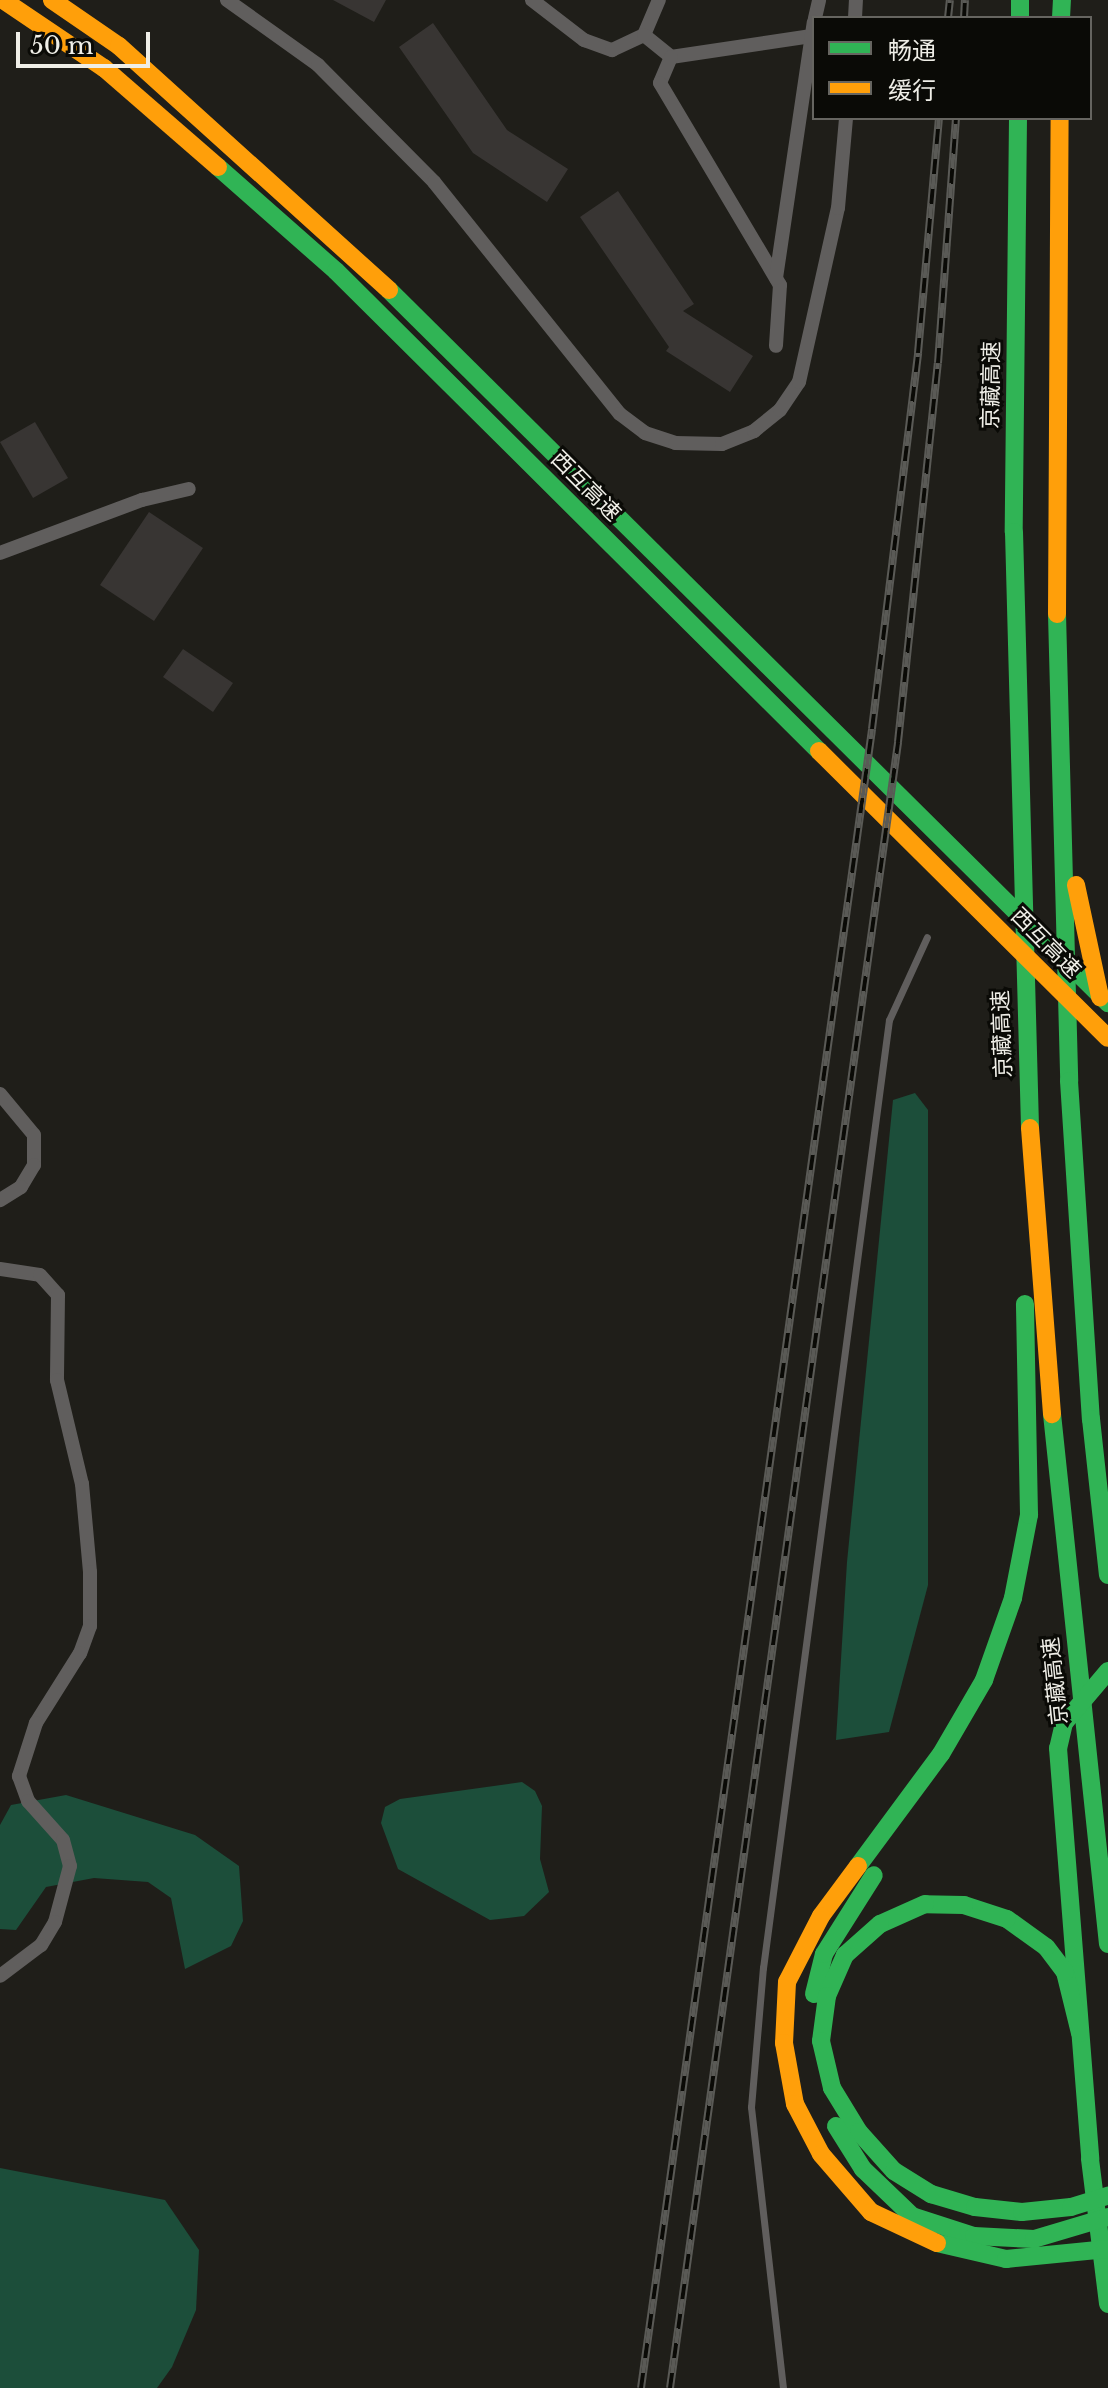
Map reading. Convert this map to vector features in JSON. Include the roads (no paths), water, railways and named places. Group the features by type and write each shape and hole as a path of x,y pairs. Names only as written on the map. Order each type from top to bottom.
{"highway":[{"name":"西互高速","path":"3,0 104,68 336,271 1108,1036"},
{"name":"西互高速","path":"52,0 119,46 353,255 1108,1003"},
{"name":"京藏高速","path":"1018,120 1014,532 1027,1083 1076,1655 1108,1944"},
{"path":"1060,120 1055,532 1069,1081 1091,1419 1108,1575"},
{"path":"1062,817 1108,1036"},
{"path":"1027,1083 1029,1515 1013,1598 984,1680 912,1795 821,1916 787,1982 784,2043 795,2104 821,2154 871,2212 951,2249 1006,2259 1104,2254"},
{"path":"1108,1671 1064,1723 1058,1748 1090,2159 1108,2304"},
{"path":"912,1795 875,1873 824,1954 809,2018 821,2103 863,2169 912,2216 974,2236 1034,2239 1108,2217"},
{"path":"1080,2033 1065,1972 1046,1947 1007,1919 964,1905 925,1904 880,1924 845,1955 827,1996 821,2041 832,2088 859,2132 894,2171 931,2194 975,2207 1022,2212 1071,2207 1108,2196"}],"street":[{"path":"227,0 318,65 434,182 620,414 645,433 675,443 722,444 754,431 780,410 799,382 838,208 846,120"},
{"path":"532,0 584,40 612,50 644,35 659,0"},
{"path":"671,57 812,25"},
{"path":"776,278 812,32"},
{"path":"644,35 671,57"},
{"path":"671,57 660,83 780,285 776,346"},
{"path":"0,553 142,500 189,489"},
{"path":"0,1094 34,1135 34,1165 21,1187 0,1200"},
{"path":"0,1269 40,1275 58,1295 57,1380 82,1484 90,1572 90,1626 80,1653 36,1723 19,1776 28,1801 63,1840 70,1866 55,1922 41,1945 0,1976"}],"lane":[{"path":"783,2388 751,2107 763,1968 889,1020 927,937"}],"railway":[{"path":"948,16 950,0"},
{"path":"964,16 965,0"},
{"path":"641,2388 872,729 918,353 939,120"},
{"path":"670,2388 898,742 938,363 956,120"}]}
